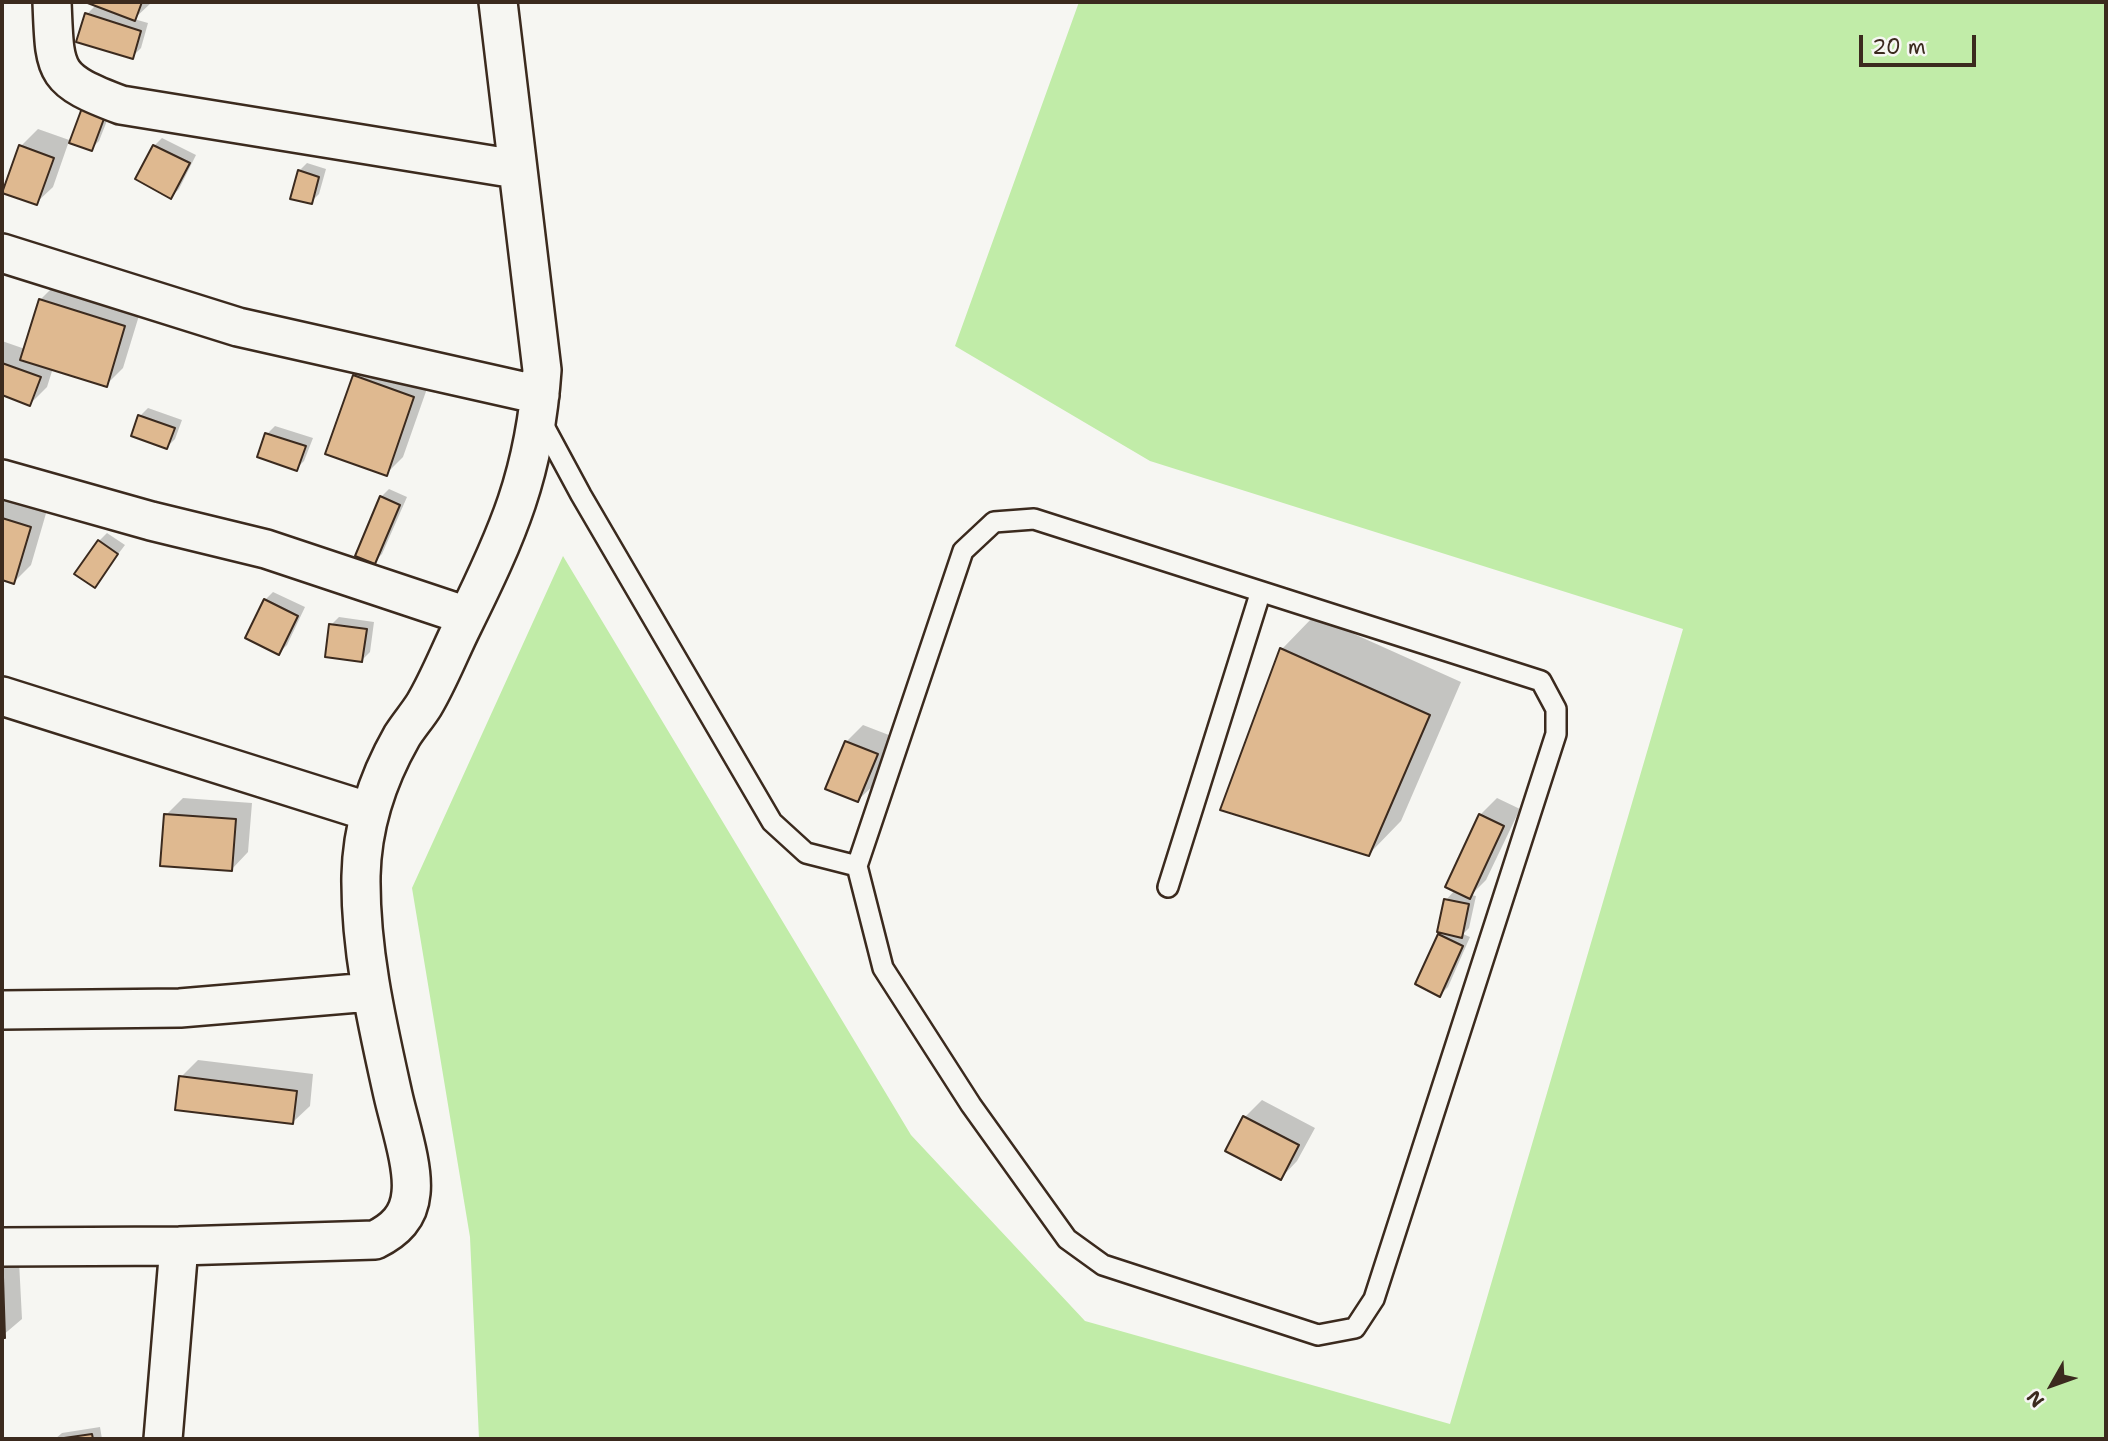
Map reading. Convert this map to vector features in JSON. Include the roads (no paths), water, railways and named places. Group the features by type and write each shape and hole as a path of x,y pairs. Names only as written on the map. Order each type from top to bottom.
{"street":[{"path":"52,2 54,55 66,79 91,94 121,106 516,169"},
{"path":"2,1247 179,1246 375,1240 390,1232 402,1220 412,1191 370,992 361,876 370,812 387,764 424,706 517,508 531,461 542,370 498,2"},
{"path":"2,253 238,327 539,406"},
{"path":"2,479 151,521 266,549 467,616"},
{"path":"2,696 370,812"},
{"path":"2,1010 180,1008 370,992"},
{"path":"163,1439 179,1246"}],"lane":[{"path":"539,406 580,495 772,822 806,853 857,866"},
{"path":"1034,519 1260,594 1541,681 1556,709 1556,734 1374,1299 1355,1328 1318,1335 1103,1265 1067,1238 971,1105 883,968 857,866 963,551 994,522 1034,519"},
{"path":"1168,887 1260,594"}]}
